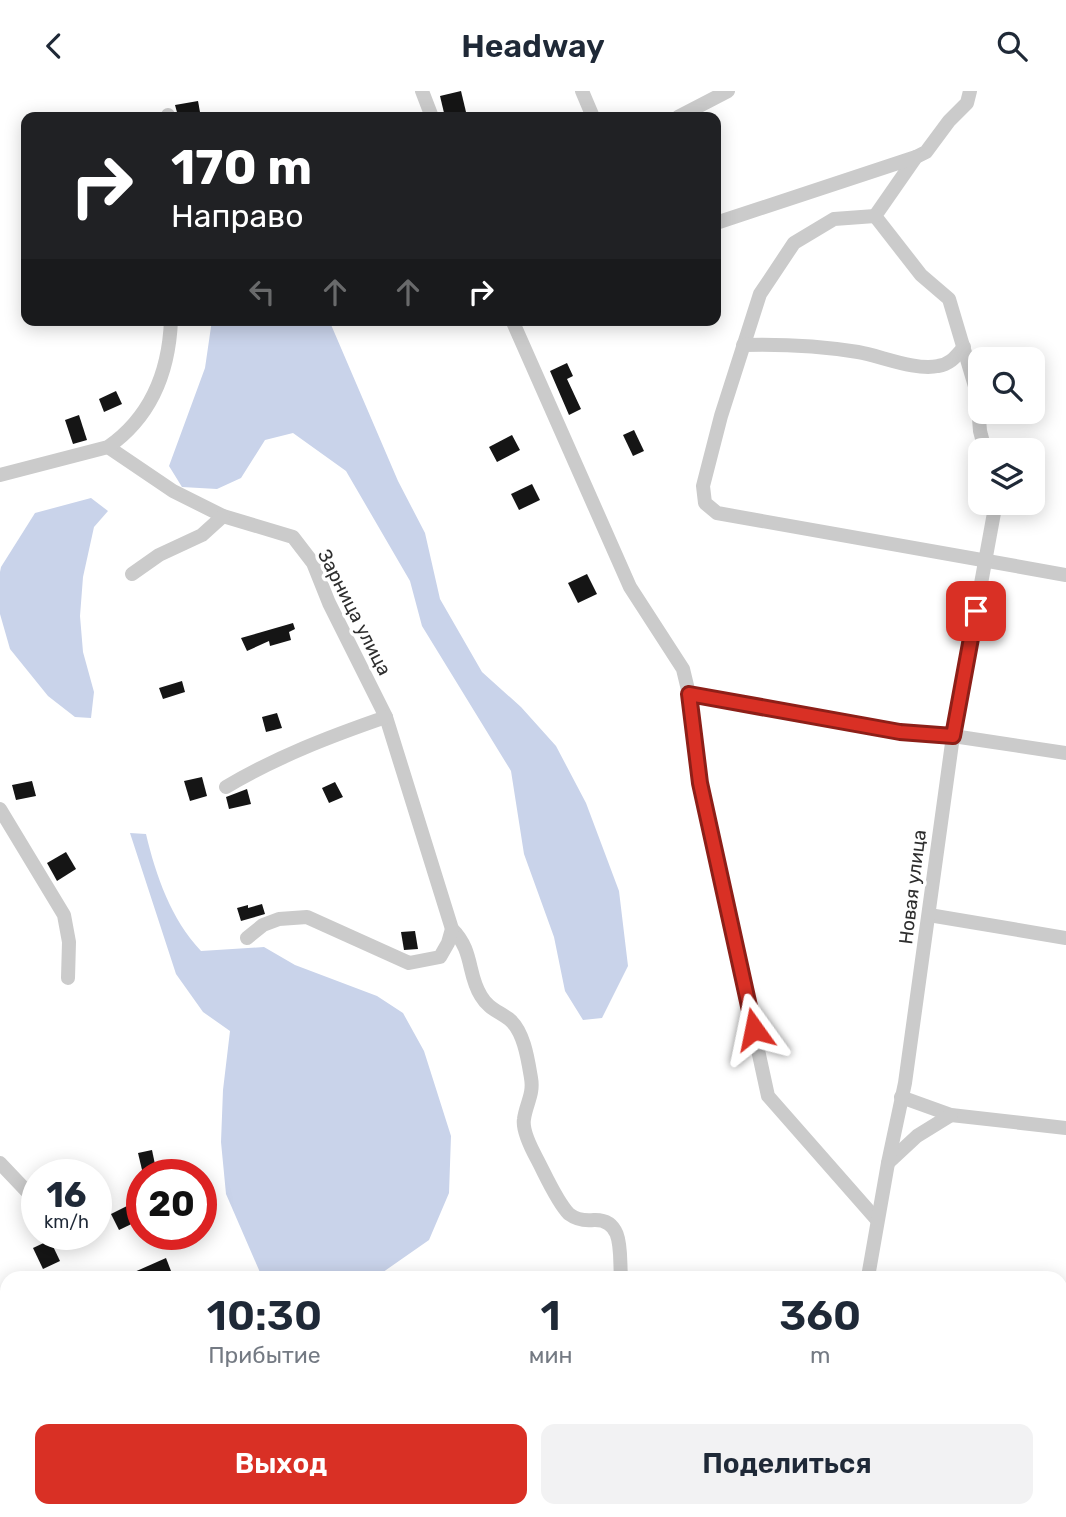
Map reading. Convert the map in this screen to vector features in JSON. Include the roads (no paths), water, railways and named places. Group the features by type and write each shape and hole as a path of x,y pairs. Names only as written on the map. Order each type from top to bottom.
{"street":[{"path":"422,91 430,112"},
{"path":"582,91 591,112"},
{"path":"688,112 728,91"},
{"path":"721,221 926,152 948,121 967,103 970,91"},
{"path":"875,216 916,157"},
{"path":"875,216 834,219 794,243 760,294 703,486 705,503 717,513 1066,575"},
{"path":"875,216 921,275 949,299 976,393 982,438"},
{"path":"0,475 108,447 123,436 141,417 155,394 170,349 171,326"},
{"path":"515,326 630,587 683,669 689,694 700,783 768,1096 877,1220"},
{"path":"743,345 770,344 856,352 914,365 938,367 953,361 964,347"},
{"name":"Зарница улица","path":"108,447 173,491 223,516 293,537 313,563 329,603 386,717 452,929 463,940 479,995 491,1009 516,1025 520,1033 532,1092 524,1126 535,1156 569,1213 581,1221 602,1220 611,1223 617,1231 620,1271"},
{"name":"Новая улица","path":"869,1271 901,1097 953,736 994,515"},
{"path":"132,574 159,555 202,535 223,516"},
{"path":"689,694 900,732 953,736 1066,753"},
{"path":"226,787 251,771 330,736 386,717"},
{"path":"0,809 64,915 69,942 68,978"},
{"path":"929,915 1066,938"},
{"path":"247,938 271,922 307,917 408,963 440,957 449,943 452,929"},
{"path":"901,1097 951,1115 1066,1128"},
{"path":"888,1163 918,1136 951,1115"},
{"path":"0,1163 21,1185"}],"water":[{"path":"211,326 332,326 398,481 425,533 440,599 482,672 521,707 556,746 586,803 619,891 628,966 602,1018 583,1020 565,991 554,937 524,854 511,771 422,626 410,581 346,471 293,433 265,440 241,478 217,489 182,487 169,466 205,368"},
{"path":"91,498 108,511 94,527 83,577 80,616 83,652 94,692 91,718 75,717 48,696 10,649 0,614 0,572 35,513"},
{"path":"130,833 146,834 173,911 190,939 201,951 264,947 295,965 377,996 403,1013 424,1051 451,1136 449,1193 429,1240 385,1271 259,1271 226,1194 221,1142 223,1090 230,1031 203,1012 176,974"}]}
